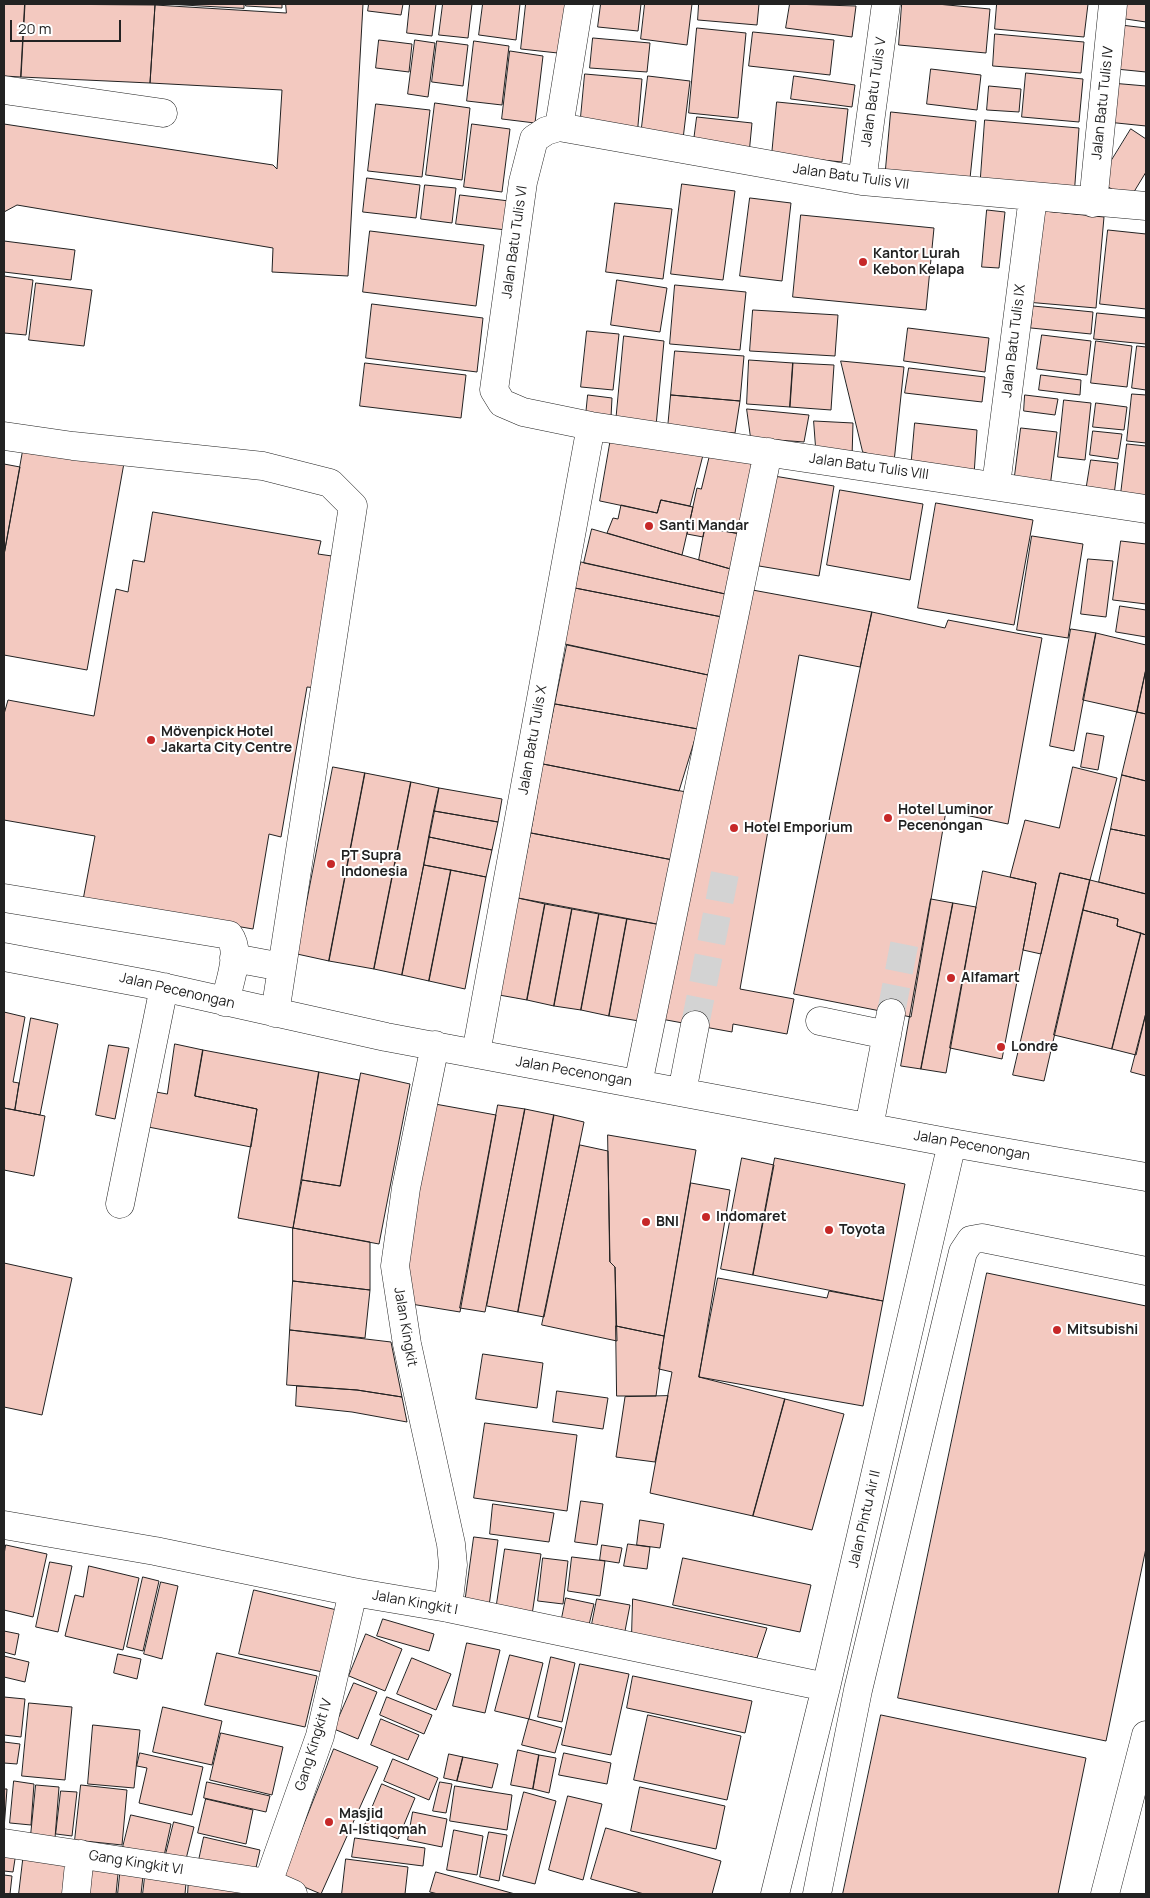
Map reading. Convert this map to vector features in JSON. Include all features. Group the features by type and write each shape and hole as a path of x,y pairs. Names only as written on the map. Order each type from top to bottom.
{"street":[{"path":"559,127 579,4"},
{"name":"Jalan Batu Tulis V","path":"862,181 886,4"},
{"name":"Jalan Batu Tulis IV","path":"1093,203 1113,4"},
{"path":"4,90 163,113"},
{"name":"Jalan Batu Tulis VII","path":"559,127 862,181 1093,203 1146,206"},
{"name":"Jalan Batu Tulis VI","path":"559,127 546,130 534,139 523,182 494,390 502,403 523,412 591,426"},
{"name":"Jalan Batu Tulis IX","path":"996,485 1033,197"},
{"name":"Jalan Batu Tulis VIII","path":"591,426 996,485 1146,509"},
{"name":"Jalan Batu Tulis X","path":"476,1054 591,426"},
{"path":"4,436 73,446 263,466 330,483 353,506 275,1013"},
{"path":"638,1084 768,452"},
{"path":"4,898 224,934 234,942 234,958 225,1002"},
{"name":"Jalan Pecenongan","path":"4,956 164,987 275,1013 476,1054 952,1143 1146,1177"},
{"path":"234,958 282,967"},
{"path":"120,1204 164,987"},
{"path":"820,1021 889,1024 869,1127"},
{"path":"682,1092 695,1025"},
{"name":"Jalan Kingkit","path":"435,1045 406,1188 395,1266 407,1344 451,1544 453,1565 448,1608"},
{"name":"Jalan Pintu Air II","path":"775,1894 826,1687 952,1143"},
{"path":"817,1894 858,1690 963,1252 971,1240 982,1238 1146,1271"},
{"name":"Jalan Kingkit I","path":"4,1525 155,1551 353,1592 448,1608 826,1687"},
{"name":"Gang Kingkit IV","path":"267,1889 320,1736 353,1592"},
{"path":"1105,1894 1146,1735"},
{"name":"Gang Kingkit VI","path":"4,1842 80,1854 292,1894"},
{"path":"76,1894 80,1854"}],"building":[{"path":"4,4 25,4 21,77 4,76"},
{"path":"25,4 155,5 150,83 21,77"},
{"path":"166,4 244,4 244,8"},
{"path":"246,4 282,4 282,8 246,6"},
{"path":"286,4 363,4 348,276 272,272 273,248 17,205 4,212 4,124 273,165 277,169 282,90 150,83 155,5 286,13"},
{"path":"369,4 403,4 401,15 368,11"},
{"path":"410,4 436,4 432,36 407,33"},
{"path":"443,4 472,4 468,38 439,35"},
{"path":"483,4 520,4 516,40 479,35"},
{"path":"526,4 573,4 567,54 521,49"},
{"path":"601,4 641,4 638,31 598,27"},
{"path":"645,4 692,4 687,45 641,39"},
{"path":"699,4 759,4 757,25 698,20"},
{"path":"790,4 856,6 852,37 786,28"},
{"path":"902,4 937,4 990,9 986,53 899,45"},
{"path":"997,4 1088,4 1084,37 995,29"},
{"path":"1120,4 1146,4 1146,22 1119,18"},
{"path":"1121,25 1146,28 1146,72 1116,69"},
{"path":"697,28 746,33 738,118 689,113"},
{"path":"753,32 834,40 830,75 749,66"},
{"path":"995,34 1084,42 1081,73 993,66"},
{"path":"593,38 650,43 647,72 590,68"},
{"path":"379,40 412,44 409,72 376,68"},
{"path":"415,40 435,43 428,97 408,94"},
{"path":"437,41 468,45 463,86 432,82"},
{"path":"474,41 509,46 502,105 467,101"},
{"path":"510,51 543,56 535,123 502,119"},
{"path":"931,69 981,75 977,110 927,104"},
{"path":"1026,73 1083,79 1079,122 1022,117"},
{"path":"585,74 642,79 637,137 580,127"},
{"path":"648,76 690,81 683,139 641,135"},
{"path":"794,76 855,85 852,107 791,99"},
{"path":"1111,83 1146,86 1146,126 1107,122"},
{"path":"989,86 1021,89 1019,112 987,110"},
{"path":"777,102 848,109 842,162 772,155"},
{"path":"435,103 470,108 462,180 426,175"},
{"path":"376,104 430,110 422,177 368,171"},
{"path":"891,112 976,121 969,188 885,179"},
{"path":"697,117 752,123 749,154 693,148"},
{"path":"985,120 1079,128 1074,197 980,189"},
{"path":"472,124 510,129 502,192 464,187"},
{"path":"1131,129 1146,139 1146,172 1129,200 1099,181"},
{"path":"367,178 420,185 416,218 363,212"},
{"path":"682,184 735,191 723,280 671,274"},
{"path":"425,185 456,188 452,223 421,219"},
{"path":"460,195 509,201 506,230 456,224"},
{"path":"750,198 791,203 782,281 740,276"},
{"path":"615,203 672,209 663,279 606,272"},
{"path":"987,210 1005,212 999,268 982,267"},
{"path":"1034,210 1104,217 1096,308 1026,302"},
{"name":"Kantor Lurah Kebon Kelapa","path":"801,215 934,228 926,310 793,297"},
{"path":"1108,230 1146,234 1146,309 1100,304"},
{"path":"370,231 484,245 476,306 363,292"},
{"path":"4,241 75,250 71,280 4,272"},
{"path":"4,276 33,280 26,335 4,333"},
{"path":"617,280 667,288 660,332 611,325"},
{"path":"36,283 92,290 84,346 29,340"},
{"path":"675,285 746,292 740,350 670,344"},
{"path":"372,304 483,318 477,372 366,358"},
{"path":"1033,306 1093,312 1091,334 1031,328"},
{"path":"753,310 838,315 835,356 750,351"},
{"path":"1097,313 1146,318 1146,344 1094,339"},
{"path":"908,328 989,338 985,372 904,361"},
{"path":"587,331 619,334 613,390 581,387"},
{"path":"1042,335 1091,341 1087,375 1037,369"},
{"path":"624,336 664,341 656,426 616,422"},
{"path":"1096,341 1132,346 1127,387 1091,383"},
{"path":"1137,346 1146,347 1146,390 1132,388"},
{"path":"675,351 744,356 740,401 671,395"},
{"path":"749,360 793,363 790,407 747,404"},
{"path":"841,361 904,367 894,462 863,452"},
{"path":"365,363 466,375 461,418 360,406"},
{"path":"793,363 834,365 831,410 790,407"},
{"path":"909,368 985,377 982,402 905,393"},
{"path":"1041,375 1081,380 1080,395 1039,390"},
{"path":"1132,394 1146,395 1146,443 1127,441"},
{"path":"588,395 612,398 611,417 586,415"},
{"path":"671,395 740,401 735,433 668,428"},
{"path":"1025,395 1058,399 1055,415 1024,411"},
{"path":"1064,400 1091,403 1085,460 1058,457"},
{"path":"1096,403 1127,407 1124,430 1093,427"},
{"path":"747,409 809,415 804,442 751,438"},
{"path":"814,421 853,423 852,458 816,448"},
{"path":"915,423 977,430 974,475 911,468"},
{"path":"1021,428 1057,432 1050,487 1014,483"},
{"path":"1093,431 1122,434 1118,459 1090,455"},
{"path":"611,438 703,455 690,506 661,500 657,513 600,501"},
{"path":"1127,444 1146,446 1146,507 1120,502"},
{"path":"24,445 124,463 87,670 4,655 4,555"},
{"path":"710,455 760,464 747,535 705,528 703,537 687,534 697,488 701,489"},
{"path":"1091,460 1118,463 1114,495 1086,491"},
{"path":"4,464 20,467 4,555"},
{"path":"768,475 834,486 819,576 753,565"},
{"path":"840,490 923,504 910,580 827,565"},
{"name":"Santi Mandar","path":"661,500 693,507 682,555 607,533 613,518 618,519 621,505 657,513"},
{"path":"936,503 1033,520 1014,625 918,608"},
{"name":"Mövenpick Hotel Jakarta City Centre","path":"153,512 321,541 318,554 339,557 317,688 307,687 281,837 269,834 253,929 83,900 95,836 4,820 4,714 8,700 94,716 116,589 128,592 133,560 144,562"},
{"path":"705,528 747,535 741,572 699,560"},
{"path":"592,529 734,570 730,595 584,563"},
{"path":"1032,536 1083,544 1068,638 1017,630"},
{"path":"1121,541 1146,544 1146,604 1113,600"},
{"path":"1088,559 1113,561 1106,617 1081,614"},
{"path":"581,562 725,594 722,617 575,588"},
{"path":"575,588 722,617 708,675 565,644"},
{"name":"Hotel Emporium","path":"747,589 872,612 860,667 799,655 740,989 794,999 787,1034 733,1024 732,1032 661,1019"},
{"path":"1120,606 1146,610 1146,637 1116,632"},
{"name":"Hotel Luminor Pecenongan","path":"872,612 945,628 948,620 1042,638 1008,824 946,811 911,1017 794,994"},
{"path":"1071,629 1096,633 1074,751 1050,746"},
{"path":"1096,633 1146,645 1146,669 1137,712 1083,700"},
{"path":"567,645 708,675 698,729 555,704"},
{"path":"1146,669 1146,714 1137,712"},
{"path":"555,704 698,729 679,791 543,764"},
{"path":"1137,712 1146,714 1146,781 1122,775"},
{"path":"1087,733 1104,736 1098,770 1081,767"},
{"path":"543,764 686,792 673,860 531,833"},
{"name":"PT Supra Indonesia","path":"333,767 365,773 329,961 297,954"},
{"path":"1073,767 1117,778 1090,880 1060,873 1041,954 1023,950 1036,883 1010,877 1025,820 1059,828"},
{"path":"365,773 411,782 374,969 329,961"},
{"path":"1122,775 1146,781 1146,836 1111,829"},
{"path":"411,782 439,788 402,975 374,969"},
{"path":"439,788 502,799 498,822 434,811"},
{"path":"434,811 498,822 492,850 429,837"},
{"path":"1111,829 1146,836 1146,894 1099,882"},
{"path":"531,833 673,860 662,925 518,898"},
{"path":"429,837 492,850 486,877 424,865"},
{"path":"424,865 451,870 429,981 402,975"},
{"path":"451,870 486,877 465,989 429,981"},
{"path":"983,871 1036,883 1002,1059 950,1048"},
{"path":"1060,873 1090,880 1044,1081 1013,1075"},
{"path":"1090,880 1146,894 1146,935 1117,926 1118,919 1083,910"},
{"path":"518,898 545,904 527,1000 499,995"},
{"path":"931,899 953,903 921,1069 901,1066"},
{"name":"Alfamart","path":"953,903 976,907 946,1073 921,1069"},
{"path":"545,904 572,909 554,1006 527,1000"},
{"path":"572,909 599,914 581,1010 554,1006"},
{"path":"1083,910 1118,919 1117,926 1141,933 1112,1049 1054,1035"},
{"path":"599,914 627,919 609,1016 581,1010"},
{"path":"627,919 662,925 645,1022 609,1016"},
{"path":"1141,933 1146,935 1146,1013 1136,1055 1112,1049"},
{"path":"4,1012 25,1017 13,1082 19,1083 15,1110 4,1108"},
{"path":"1146,1013 1146,1076 1131,1072"},
{"path":"31,1018 58,1024 40,1115 15,1110"},
{"path":"175,1044 203,1050 195,1096 257,1109 251,1147 138,1125 145,1090 167,1094"},
{"path":"109,1045 129,1048 115,1119 96,1115"},
{"path":"203,1050 319,1072 293,1228 238,1218 257,1109 195,1096"},
{"path":"319,1072 359,1080 340,1186 302,1180"},
{"path":"361,1073 410,1084 379,1244 293,1228 302,1180 340,1186"},
{"path":"435,1104 496,1115 460,1312 411,1304 404,1266"},
{"path":"498,1105 525,1109 485,1312 460,1308"},
{"path":"4,1108 45,1116 34,1176 4,1170"},
{"path":"525,1109 554,1115 518,1312 487,1306"},
{"path":"554,1115 584,1122 544,1317 518,1312"},
{"name":"BNI","path":"608,1135 696,1150 664,1336 616,1326 615,1267 610,1262"},
{"path":"580,1145 608,1151 610,1262 615,1267 617,1341 542,1325"},
{"path":"742,1158 774,1165 753,1275 721,1269"},
{"name":"Toyota","path":"775,1158 905,1184 883,1301 753,1275"},
{"path":"691,1183 730,1190 699,1377 785,1399 753,1516 650,1493 672,1372 659,1369"},
{"path":"293,1228 370,1242 370,1290 293,1281"},
{"path":"4,1263 72,1278 42,1415 4,1407"},
{"path":"987,1273 1146,1306 1146,1548 1106,1741 898,1698"},
{"path":"718,1278 827,1298 829,1291 883,1301 863,1406 699,1377"},
{"path":"293,1281 370,1290 365,1338 290,1330"},
{"path":"616,1326 664,1336 656,1396 617,1396"},
{"path":"290,1330 391,1342 402,1397 357,1390 287,1385"},
{"path":"483,1354 543,1363 537,1408 476,1399"},
{"path":"297,1386 357,1390 402,1397 407,1422 352,1412 296,1406"},
{"path":"557,1391 608,1398 603,1429 553,1422"},
{"path":"668,1396 655,1462 616,1457 625,1397"},
{"path":"785,1399 844,1414 812,1530 753,1516"},
{"path":"485,1423 577,1435 567,1511 474,1498"},
{"path":"581,1501 603,1504 597,1545 575,1542"},
{"path":"493,1504 554,1513 549,1542 490,1534"},
{"path":"640,1520 664,1524 660,1548 637,1545"},
{"path":"474,1537 498,1540 489,1606 465,1603"},
{"path":"628,1544 650,1547 647,1569 624,1566"},
{"path":"6,1545 47,1554 33,1617 4,1610 4,1555"},
{"path":"602,1545 622,1548 619,1563 600,1560"},
{"path":"505,1549 541,1554 532,1615 496,1610"},
{"path":"572,1557 605,1561 600,1596 568,1591"},
{"path":"543,1558 568,1561 563,1604 538,1601"},
{"path":"683,1558 811,1585 800,1632 673,1605"},
{"path":"50,1562 72,1566 58,1632 36,1627"},
{"path":"89,1566 139,1578 123,1650 65,1636 75,1595 83,1597"},
{"path":"143,1577 159,1581 143,1651 127,1647"},
{"path":"161,1582 178,1586 162,1659 144,1654"},
{"path":"254,1590 341,1611 327,1673 239,1654"},
{"path":"566,1598 594,1604 588,1629 561,1623"},
{"path":"597,1599 630,1605 625,1631 592,1624"},
{"path":"633,1599 767,1628 757,1658 632,1633"},
{"path":"383,1619 434,1634 429,1651 377,1636"},
{"path":"4,1631 19,1634 15,1655 4,1652"},
{"path":"366,1634 402,1649 385,1691 349,1676"},
{"path":"467,1643 500,1650 485,1713 453,1706"},
{"path":"217,1653 317,1676 305,1727 205,1705"},
{"path":"118,1654 141,1659 137,1679 114,1673"},
{"path":"510,1655 543,1663 529,1719 495,1711"},
{"path":"4,1656 29,1662 25,1682 4,1677"},
{"path":"551,1657 575,1663 562,1722 538,1717"},
{"path":"412,1658 451,1674 436,1710 397,1694"},
{"path":"580,1664 629,1674 611,1755 562,1745"},
{"path":"633,1676 752,1701 745,1733 627,1708"},
{"path":"354,1683 377,1692 358,1739 334,1729"},
{"path":"4,1697 25,1699 21,1737 4,1735"},
{"path":"387,1697 432,1715 424,1734 380,1715"},
{"path":"29,1703 72,1707 65,1780 22,1776"},
{"path":"163,1707 222,1721 212,1765 153,1752"},
{"path":"648,1715 741,1736 727,1800 634,1780"},
{"path":"881,1715 1086,1758 1058,1894 843,1894"},
{"path":"381,1719 419,1735 408,1760 371,1745"},
{"path":"529,1719 562,1728 555,1753 522,1745"},
{"path":"93,1725 140,1730 134,1788 88,1784"},
{"path":"221,1733 283,1747 272,1795 210,1780"},
{"path":"4,1742 20,1744 17,1764 4,1763"},
{"name":"Masjid Al-Istiqomah","path":"334,1749 378,1767 321,1894 283,1878"},
{"path":"518,1750 539,1755 533,1789 511,1785"},
{"path":"140,1753 203,1767 192,1815 139,1803 147,1768 137,1766"},
{"path":"564,1753 611,1763 607,1784 559,1775"},
{"path":"449,1754 463,1757 457,1781 444,1778"},
{"path":"539,1755 556,1758 549,1793 533,1789"},
{"path":"463,1757 498,1764 492,1788 457,1781"},
{"path":"393,1759 438,1778 429,1800 384,1781"},
{"path":"14,1781 34,1784 31,1825 10,1823"},
{"path":"207,1782 270,1796 266,1812 204,1798"},
{"path":"440,1782 452,1784 446,1813 433,1811"},
{"path":"382,1784 415,1798 398,1839 365,1825"},
{"path":"36,1785 59,1787 55,1838 31,1835"},
{"path":"81,1785 127,1790 122,1845 75,1840"},
{"path":"455,1786 512,1795 507,1830 450,1821"},
{"path":"640,1787 725,1806 716,1849 631,1831"},
{"path":"4,1789 7,1789 4,1829"},
{"path":"61,1791 77,1792 72,1836 56,1834"},
{"path":"524,1792 556,1801 535,1884 503,1876"},
{"path":"568,1796 602,1804 583,1880 549,1870"},
{"path":"206,1799 253,1810 246,1844 198,1833"},
{"path":"413,1812 447,1819 442,1847 408,1840"},
{"path":"131,1815 171,1824 164,1856 123,1847"},
{"path":"174,1822 194,1827 184,1867 164,1862"},
{"path":"606,1828 721,1861 712,1894 644,1894 591,1879"},
{"path":"454,1830 483,1836 477,1875 447,1870"},
{"path":"489,1832 507,1835 499,1881 480,1877"},
{"path":"204,1837 260,1850 255,1872 199,1860"},
{"path":"355,1838 425,1848 423,1866 352,1857"},
{"path":"4,1844 17,1846 13,1872 4,1871"},
{"path":"24,1852 75,1857 72,1894 19,1894"},
{"path":"346,1859 408,1867 405,1894 342,1894"},
{"path":"83,1861 119,1864 116,1894 80,1894"},
{"path":"121,1865 144,1867 141,1894 118,1894"},
{"path":"146,1868 187,1872 185,1894 143,1894"},
{"path":"436,1872 515,1894 438,1894 430,1892"},
{"path":"4,1875 12,1876 10,1894 4,1894"},
{"path":"189,1877 249,1883 248,1894 188,1894"}],"tunnel":[{"path":"695,1025 726,868"},
{"path":"891,1013 905,940"}],"place":[{"name":"Kantor Lurah Kebon Kelapa","path":"863,262"},
{"name":"Santi Mandar","path":"649,526"},
{"name":"Mövenpick Hotel Jakarta City Centre","path":"151,740"},
{"name":"Hotel Luminor Pecenongan","path":"888,818"},
{"name":"Hotel Emporium","path":"734,828"},
{"name":"PT Supra Indonesia","path":"331,864"},
{"name":"Alfamart","path":"951,978"},
{"name":"Londre","path":"1001,1047"},
{"name":"Indomaret","path":"706,1217"},
{"name":"BNI","path":"646,1222"},
{"name":"Toyota","path":"829,1230"},
{"name":"Mitsubishi","path":"1057,1330"},
{"name":"Masjid Al-Istiqomah","path":"329,1822"}]}
